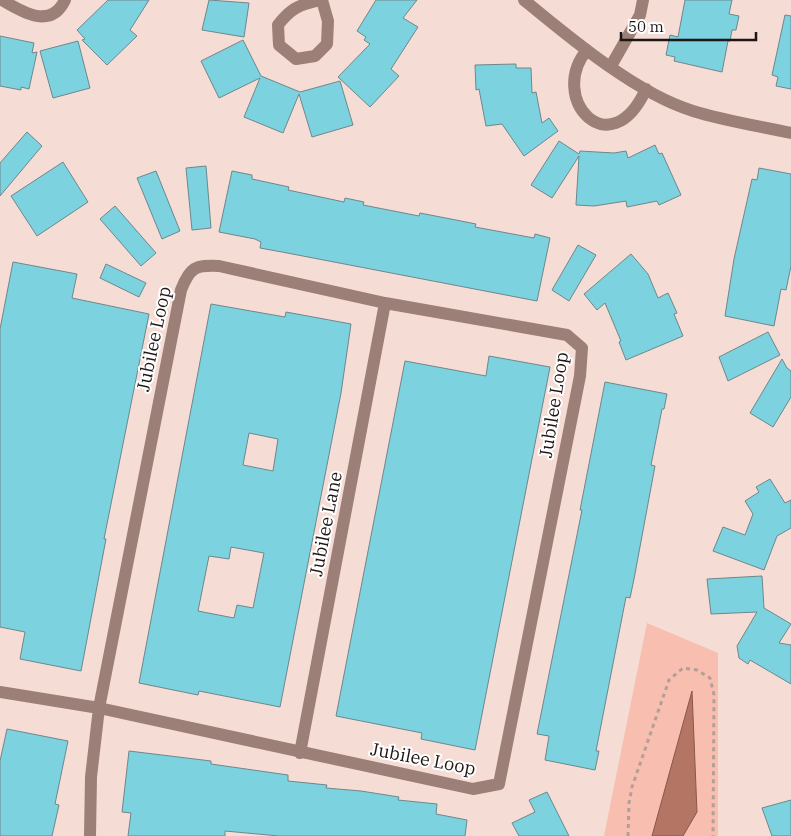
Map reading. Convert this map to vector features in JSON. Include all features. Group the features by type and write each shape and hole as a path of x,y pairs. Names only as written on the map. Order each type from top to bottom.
{"street":[{"path":"2,0 35,17 55,12 66,0"},
{"path":"321,0 328,21 328,44 316,56 296,59 279,45 278,25 288,12 301,5 321,0"},
{"path":"524,0 586,50 646,89 692,111 791,133"},
{"path":"611,66 640,15 643,0"},
{"path":"586,50 575,74 574,88 583,114 594,122 606,125 619,122 638,106 646,89"},
{"name":"Jubilee Loop","path":"200,265 219,266 385,303 567,335 582,348 580,376 499,784 473,789 99,708 181,290 188,273 200,265"},
{"name":"Jubilee Lane","path":"300,752 385,303"},
{"path":"0,692 99,708 90,777 90,836"}],"path":[{"path":"628,836 629,803 632,787 668,680 683,668 697,670 710,678 714,696 713,836"}],"shaded area":[{"path":"647,623 718,653 718,836 604,836"},
{"path":"692,691 697,812 683,836 652,836"}],"building":[{"path":"108,0 149,0 130,30 137,36 107,65 82,40 85,39 77,30"},
{"path":"209,0 249,3 244,37 202,30"},
{"path":"376,0 417,0 403,18 418,27 391,69 399,76 370,107 338,77 370,44 364,40 366,37 357,31"},
{"path":"685,0 732,0 729,14 739,16 736,30 732,30 730,41 728,41 722,72 674,61 675,57 666,55 670,35 678,37"},
{"path":"785,15 791,16 791,89 776,86 778,77 772,75"},
{"path":"0,36 34,43 32,53 37,52 29,89 21,87 21,90 0,86"},
{"path":"243,40 261,76 300,92 340,81 353,125 312,137 299,94 283,133 244,117 260,78 219,98 201,61"},
{"path":"78,41 90,88 53,98 40,51"},
{"path":"516,64 516,68 531,68 532,93 536,92 542,123 549,118 558,131 524,156 502,124 486,126 479,89 476,90 475,65"},
{"path":"27,132 42,146 0,196 0,163"},
{"path":"559,141 579,154 580,151 614,153 626,151 628,158 655,145 659,154 662,153 681,195 659,205 657,201 627,207 626,201 594,206 576,205 579,156 552,198 531,185"},
{"path":"63,162 88,202 37,236 11,196"},
{"path":"206,166 211,228 192,230 186,168"},
{"path":"759,168 791,174 791,266 786,290 781,289 774,326 725,316 734,259 752,179 757,180"},
{"path":"156,171 180,231 162,239 137,178"},
{"path":"232,171 252,175 252,179 289,187 288,190 344,202 345,198 364,202 363,205 419,216 420,213 476,224 475,227 534,238 535,234 550,238 537,301 260,248 261,242 255,239 219,232"},
{"path":"115,206 156,253 141,266 100,219"},
{"path":"578,245 596,255 569,301 552,290"},
{"path":"631,254 648,274 658,298 668,293 677,313 674,314 683,336 626,360 619,342 621,341 605,303 597,310 584,294"},
{"path":"13,262 77,274 72,298 149,314 104,539 106,539 81,671 20,659 25,632 0,627 0,329"},
{"path":"106,264 146,283 139,297 100,278"},
{"path":"211,304 285,317 286,312 351,324 341,393 280,707 199,691 198,695 139,683","holes":["249,433 278,439 273,471 243,465","231,547 264,553 253,608 237,605 234,618 198,611 209,556 229,559"]},
{"path":"768,332 780,355 728,381 719,357"},
{"path":"489,356 550,367 475,750 421,739 422,733 336,716 405,361 486,376"},
{"path":"782,359 791,371 791,397 773,427 750,413"},
{"path":"605,382 667,394 664,409 662,409 651,465 655,466 634,579 630,598 626,597 596,751 599,751 595,770 545,760 549,736 537,734 582,510 580,510"},
{"path":"770,479 785,503 791,500 791,528 777,536 764,570 713,551 723,527 745,535 753,514 745,501 759,492 756,487"},
{"path":"762,576 764,608 791,624 779,643 791,645 791,684 750,660 748,664 739,658 737,646 757,612 711,614 707,579"},
{"path":"7,729 68,741 55,804 59,805 52,836 0,836 0,761"},
{"path":"129,751 211,761 211,764 288,775 288,781 327,785 326,788 399,797 398,800 437,804 436,814 467,820 465,836 279,836 225,831 225,836 128,836 131,813 122,812"},
{"path":"547,792 569,836 519,836 512,823 535,812 529,800"},
{"path":"791,800 791,836 772,836 762,808"}]}
